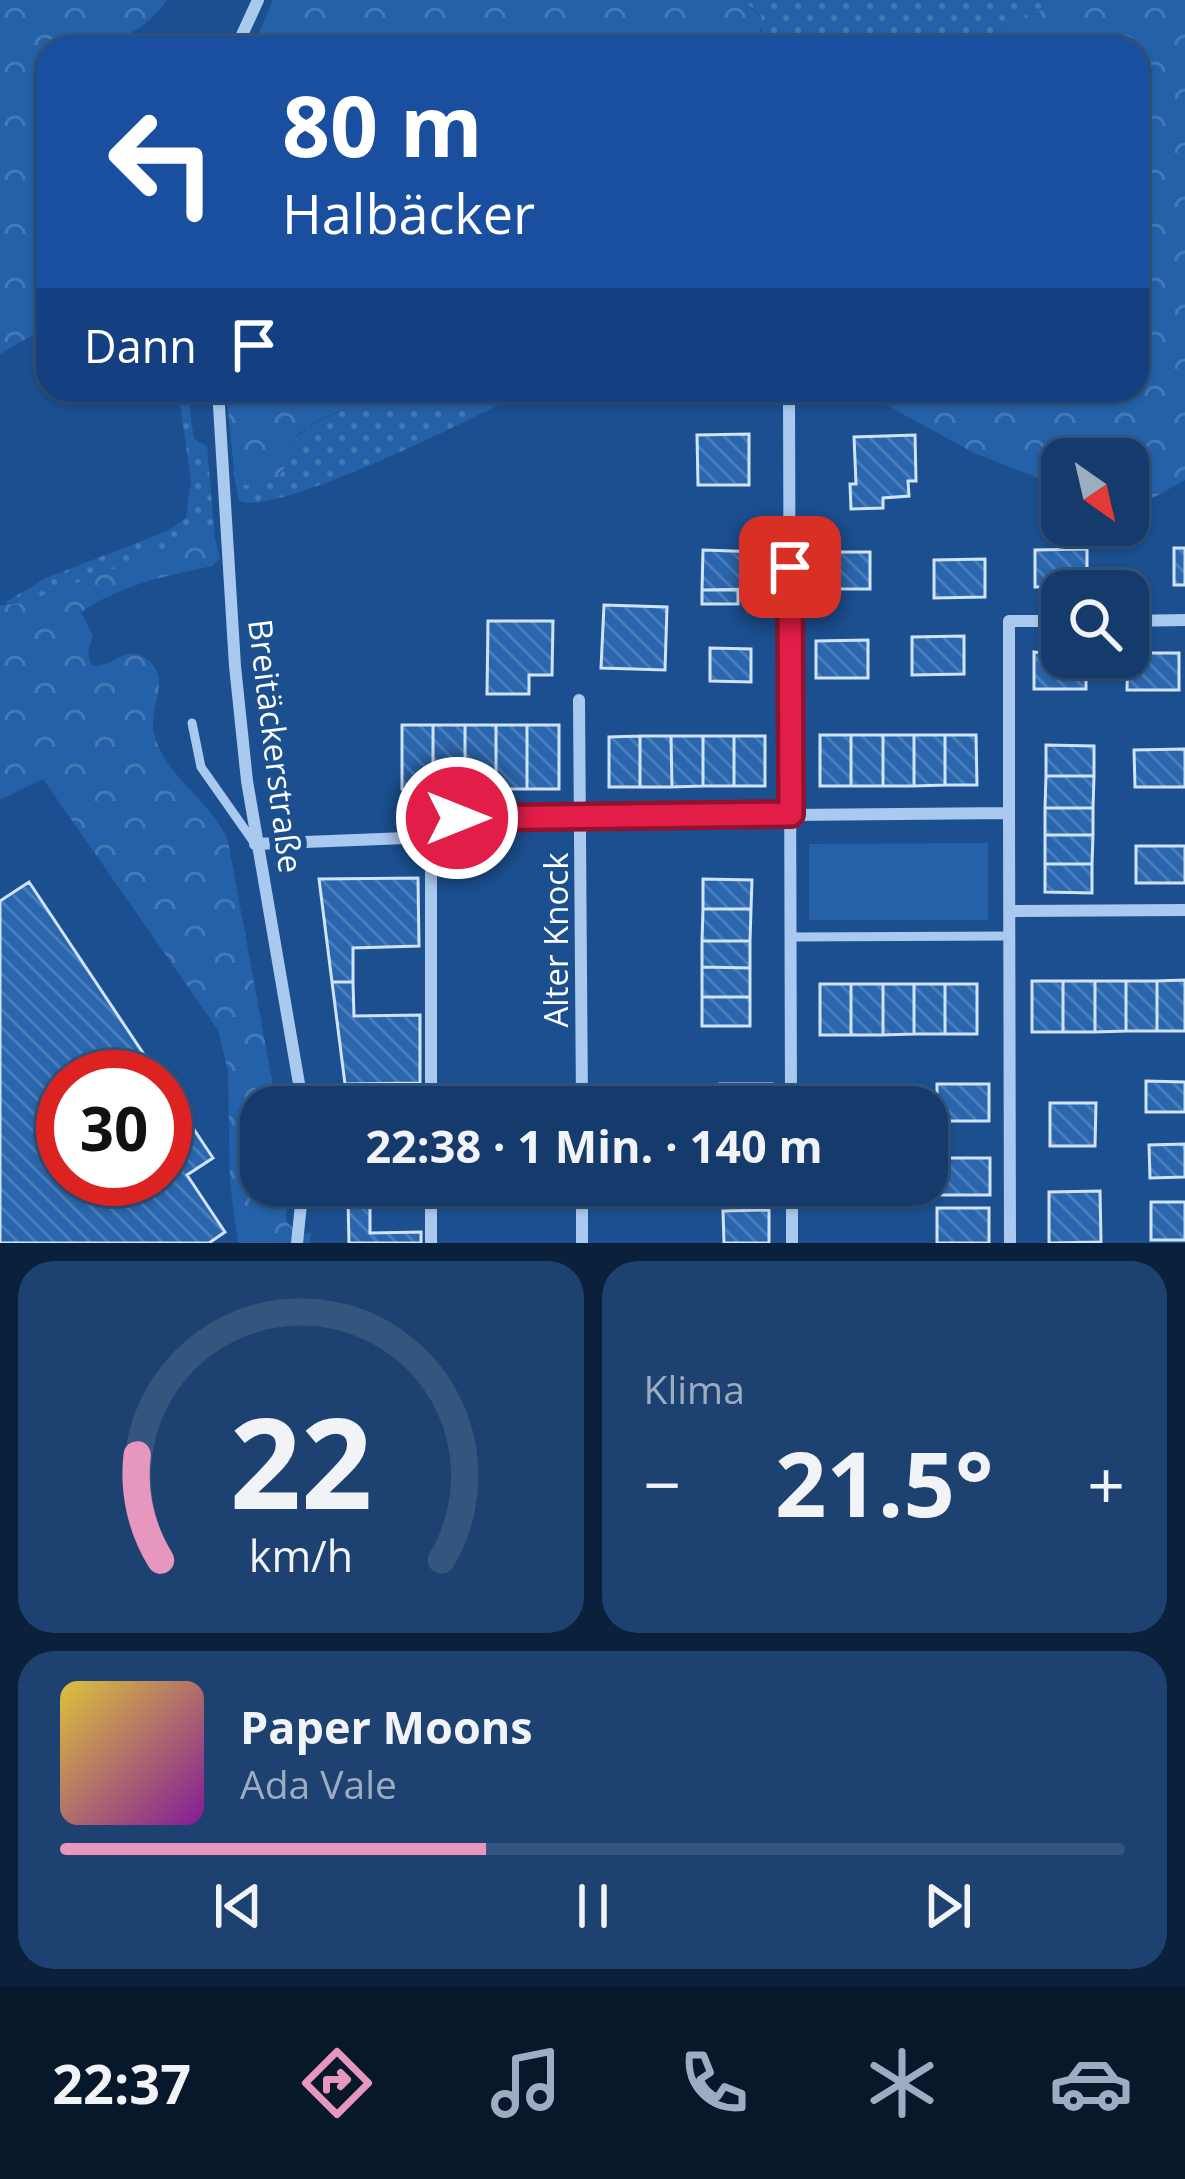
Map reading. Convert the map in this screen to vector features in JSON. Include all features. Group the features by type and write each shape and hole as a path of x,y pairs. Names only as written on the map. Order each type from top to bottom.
{"street":[{"path":"242,36 258,0"},
{"name":"Breitäckerstraße","path":"219,402 235,666 255,844 299,1086"},
{"path":"789,402 791,1086"},
{"path":"1149,621 1185,620"},
{"path":"1010,1243 1009,621 1041,621"},
{"name":"Alter Knock","path":"580,700 582,1086"},
{"path":"255,844 430,837 457,818 1009,813"},
{"path":"430,837 431,1086"},
{"path":"1010,911 1185,910"},
{"path":"296,1243 300,1206"},
{"path":"431,1206 431,1243"},
{"path":"582,1206 582,1243"},
{"path":"792,1206 792,1243"}],"lane":[{"path":"192,724 201,767 255,844"},
{"path":"791,937 1010,936"}],"green space":[{"path":"0,0 167,0 142,26 124,36 36,36 36,333 0,354"},
{"path":"273,0 744,0 764,22 758,36 257,36"},
{"path":"744,0 1069,0 1008,23 988,36 759,36 761,17"},
{"path":"1069,0 1185,0 1185,480 1149,500 1149,438 1041,438 1041,479 974,453 881,402 1149,402 1149,36 988,36 1008,23"},
{"path":"180,402 189,402 194,439 207,446 215,538 206,529 198,529 164,550 23,603 4,603 46,578 167,531 186,518 191,481"},
{"path":"227,402 358,402 299,434 277,478 253,485 235,482"},
{"path":"503,402 335,479 260,502 239,501 235,482 254,485 272,479 304,430 356,403"},
{"path":"206,529 215,538 220,558 213,566 129,588 81,612 93,636 88,652 91,665 135,654 152,664 159,682 153,724 160,750 228,841 273,1086 240,1086 240,1206 286,1206 286,1221 298,1234 311,1233 310,1243 238,1243 230,1183 228,1072 218,1030 43,779 0,800 0,605 23,603 164,550"},
{"path":"988,843 988,920 809,920 809,844"}],"building":[{"path":"749,434 749,485 698,485 697,435"},
{"path":"915,435 916,481 908,481 909,496 883,498 883,508 851,509 850,484 856,484 854,437"},
{"path":"1174,548 1185,548 1185,585 1174,585"},
{"path":"1087,549 1087,570 1041,570 1041,587 1035,587 1035,550"},
{"path":"703,550 760,552 759,589 702,590"},
{"path":"818,552 870,552 870,589 819,589"},
{"path":"985,559 985,597 934,598 934,560"},
{"path":"702,590 738,590 738,604 702,604"},
{"path":"604,605 667,607 665,670 601,668"},
{"path":"488,621 553,621 552,675 529,675 529,694 487,694"},
{"path":"964,636 964,674 912,675 912,637"},
{"path":"868,640 868,678 816,678 816,641"},
{"path":"710,648 751,649 751,682 710,681"},
{"path":"1034,652 1041,653 1041,678 1086,678 1086,689 1034,689"},
{"path":"1149,653 1179,653 1179,690 1127,690 1127,678 1149,678"},
{"path":"402,725 433,725 433,790 402,789"},
{"path":"433,725 465,725 465,789 433,790"},
{"path":"465,725 496,725 496,789 465,789"},
{"path":"496,725 527,725 527,789 496,789"},
{"path":"527,725 559,725 559,789 527,789"},
{"path":"820,735 851,735 851,786 820,786"},
{"path":"851,735 883,735 883,786 851,786"},
{"path":"883,735 914,735 914,786 883,786"},
{"path":"914,735 945,735 945,785 914,786"},
{"path":"945,735 976,735 977,785 945,785"},
{"path":"640,736 640,787 609,787 609,737"},
{"path":"640,736 671,736 672,787 640,787"},
{"path":"671,736 703,736 703,786 672,787"},
{"path":"703,736 734,736 734,786 703,786"},
{"path":"734,736 765,736 765,786 734,786"},
{"path":"1046,745 1094,746 1094,776 1046,776"},
{"path":"1185,749 1185,787 1135,787 1134,750"},
{"path":"1046,776 1094,776 1093,808 1045,808"},
{"path":"1045,808 1093,808 1093,835 1045,835"},
{"path":"1045,835 1093,835 1092,864 1045,864"},
{"path":"1136,846 1185,846 1185,883 1136,883"},
{"path":"1045,864 1092,864 1092,893 1045,892"},
{"path":"418,878 419,946 353,948 353,982 332,982 319,879"},
{"path":"703,879 752,880 751,909 703,909"},
{"path":"29,882 141,1050 36,1050 36,1206 192,1206 192,1182 225,1232 209,1243 0,1243 0,901"},
{"path":"703,909 751,909 750,941 702,941"},
{"path":"702,941 750,941 750,968 702,967"},
{"path":"702,967 750,968 750,997 702,997"},
{"path":"1185,980 1185,1031 1157,1031 1157,981"},
{"path":"1032,981 1063,981 1063,1032 1032,1032"},
{"path":"1063,981 1095,981 1095,1032 1063,1032"},
{"path":"1095,981 1126,981 1126,1031 1095,1032"},
{"path":"1126,981 1157,981 1157,1031 1126,1031"},
{"path":"332,982 353,982 354,1016 420,1015 420,1083 345,1084"},
{"path":"820,984 851,984 851,1035 820,1035"},
{"path":"851,984 883,984 883,1035 851,1035"},
{"path":"883,984 914,984 914,1034 883,1035"},
{"path":"914,984 945,984 945,1034 914,1034"},
{"path":"945,984 977,984 977,1034 945,1034"},
{"path":"702,997 750,997 750,1026 702,1026"},
{"path":"1146,1081 1185,1082 1185,1112 1146,1112"},
{"path":"720,1084 772,1084 772,1086"},
{"path":"989,1084 989,1121 948,1121 948,1086 937,1086"},
{"path":"1050,1103 1096,1103 1095,1146 1050,1146"},
{"path":"192,1126 213,1158 192,1172"},
{"path":"1185,1144 1185,1177 1150,1178 1149,1145"},
{"path":"948,1158 990,1158 990,1195 948,1195"},
{"path":"1100,1191 1101,1242 1049,1243 1049,1192"},
{"path":"1151,1202 1185,1202 1185,1240 1151,1240"},
{"path":"348,1206 370,1206 370,1233 421,1232 421,1243 349,1243"},
{"path":"937,1208 989,1208 989,1243 937,1243"},
{"path":"769,1210 769,1243 724,1243 723,1211"}],"route":[{"path":"457,818 791,814 790,567"}]}
